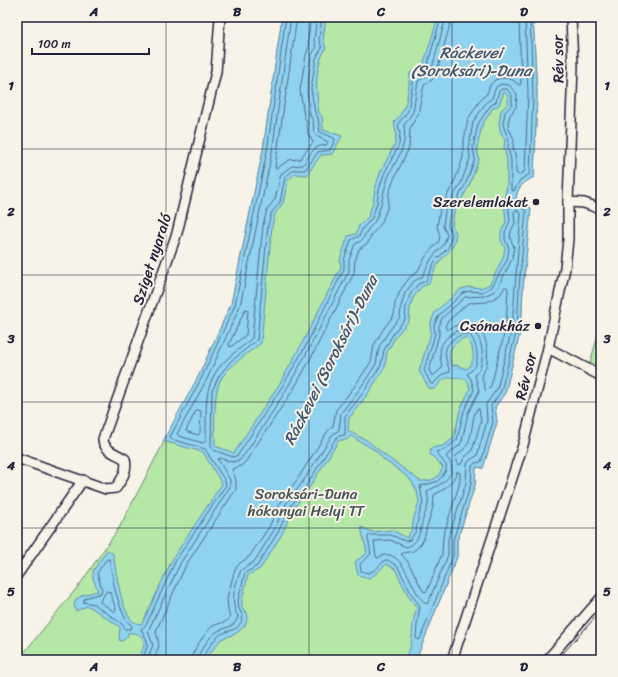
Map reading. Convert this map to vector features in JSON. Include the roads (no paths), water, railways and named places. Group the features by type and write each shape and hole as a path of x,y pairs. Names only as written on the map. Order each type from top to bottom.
{"street":[{"name":"Sziget nyaraló","path":"83,480 106,489 116,488 127,467 125,459 109,450 103,443 103,439 177,233 216,72 220,17"},
{"name":"Rév sor","path":"452,660 524,445 548,348 565,268 568,239 573,66 571,17"},
{"path":"568,202 584,204 601,209"},
{"path":"548,348 601,376"},
{"path":"17,458 83,480 17,576"},
{"path":"547,660 601,598"}],"water":[{"name":"Ráckevei (Soroksári)-Duna","path":"282,17 326,17 323,40 326,48 319,64 317,80 319,113 322,116 323,130 342,136 332,154 321,155 307,175 295,174 288,180 283,203 275,214 272,226 261,343 227,371 219,382 217,390 215,409 215,446 234,453 282,380 301,345 341,267 340,260 348,236 356,234 359,226 368,217 380,173 395,144 396,133 394,122 399,117 405,106 410,73 422,69 438,17 533,17 537,94 534,177 519,188 516,199 531,208 523,288 521,329 505,393 495,407 497,422 483,468 476,467 475,485 457,541 457,557 416,660 397,660 406,655 411,645 412,629 417,608 409,597 395,569 386,564 377,573 369,578 358,575 355,562 367,553 361,527 372,532 392,530 407,538 412,529 419,502 417,491 410,479 385,461 376,451 351,436 346,440 339,440 309,488 293,509 282,534 260,569 248,575 242,600 242,607 248,615 245,626 235,634 221,639 205,660 138,660 144,645 143,639 139,635 128,633 127,637 122,641 119,640 120,627 92,608 87,606 76,611 74,606 76,599 83,595 98,591 93,578 93,571 107,550 113,554 120,592 126,612 136,623 142,624 173,558 222,484 203,452 163,441 199,375 231,304 263,150","holes":["504,92 508,96 508,104 501,110 499,124 501,133 505,140 504,147 507,160 507,184 504,202 506,222 501,232 501,240 505,248 503,258 490,284 481,288 469,287 461,289 435,312 430,325 431,333 419,371 429,388 435,389 442,381 452,377 467,380 470,389 460,410 454,438 443,446 431,448 430,454 443,467 439,475 428,481 420,481 368,441 348,431 349,418 367,395 385,367 387,352 396,336 409,321 410,308 413,298 421,287 429,284 437,266 454,244 456,232 452,226 454,213 469,186 479,159 477,148 482,125 493,108 499,105","464,338 467,338 473,350 472,363 466,369 456,365 452,366 450,361 451,349 456,343"]}],"tram line":[{"path":"557,660 601,611"}],"place":[{"name":"Szerelemlakat","path":"536,202"},
{"name":"Csónakház","path":"538,326"}],"park label":[{"name":"Soroksári-Duna hókonyai Helyi TT","path":"306,502"}]}
